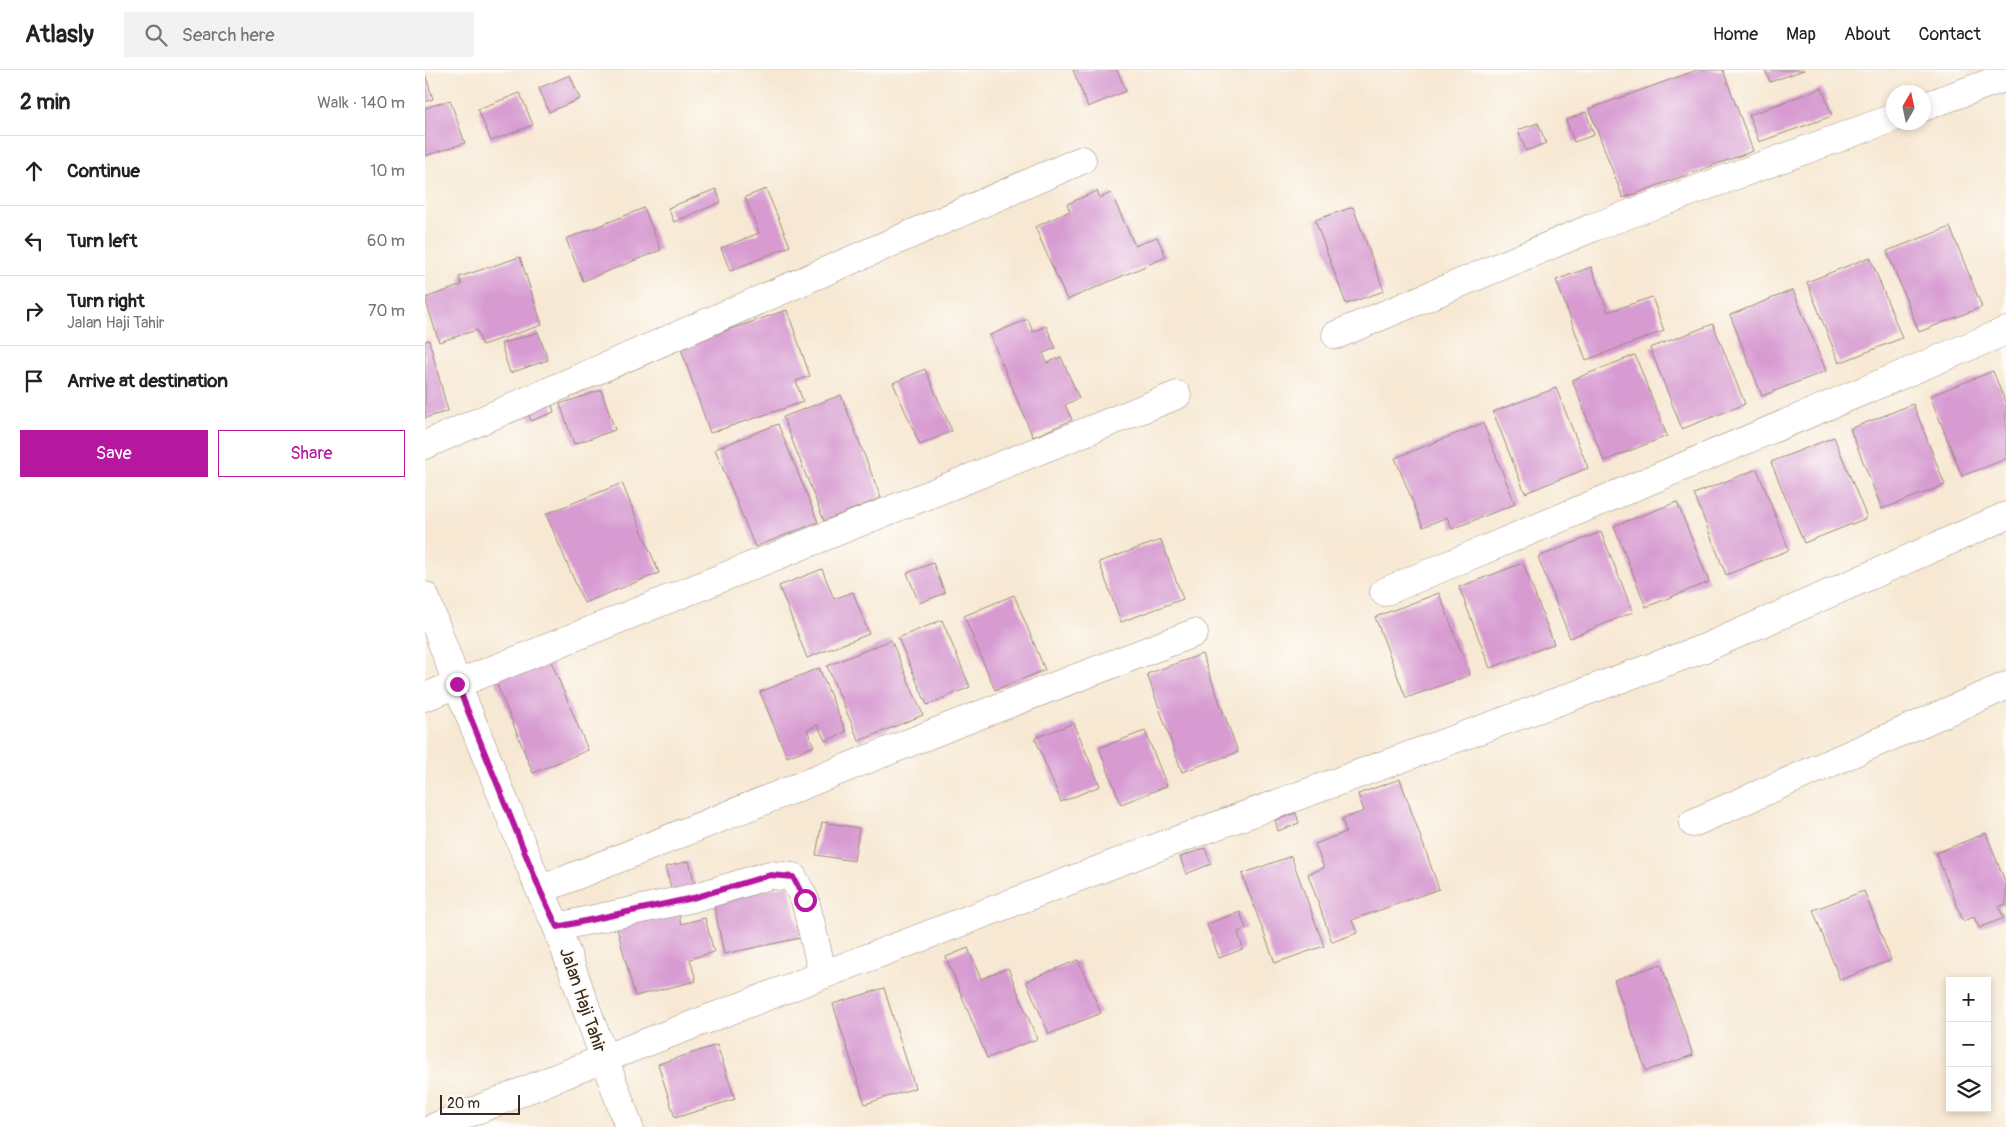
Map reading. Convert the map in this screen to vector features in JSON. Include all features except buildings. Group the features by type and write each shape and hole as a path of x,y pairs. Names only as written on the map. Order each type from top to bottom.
{"street":[{"path":"1931,104 2006,77"},
{"path":"1336,335 1594,227 1886,121"},
{"path":"425,445 1082,160"},
{"path":"1384,592 2006,331"},
{"path":"425,697 1177,396"},
{"path":"435,1127 603,1059 1167,844 1705,648 2006,516"},
{"name":"Jalan Haji Tahir","path":"425,596 457,684 540,890 557,927 629,1127"},
{"path":"540,890 956,724 1194,633"},
{"path":"1693,823 2006,686"},
{"path":"557,927 693,898 770,875 793,877 805,900 823,975"}],"route":[{"path":"457,684 540,890 557,927 693,898 770,875 793,877 805,900"}]}
